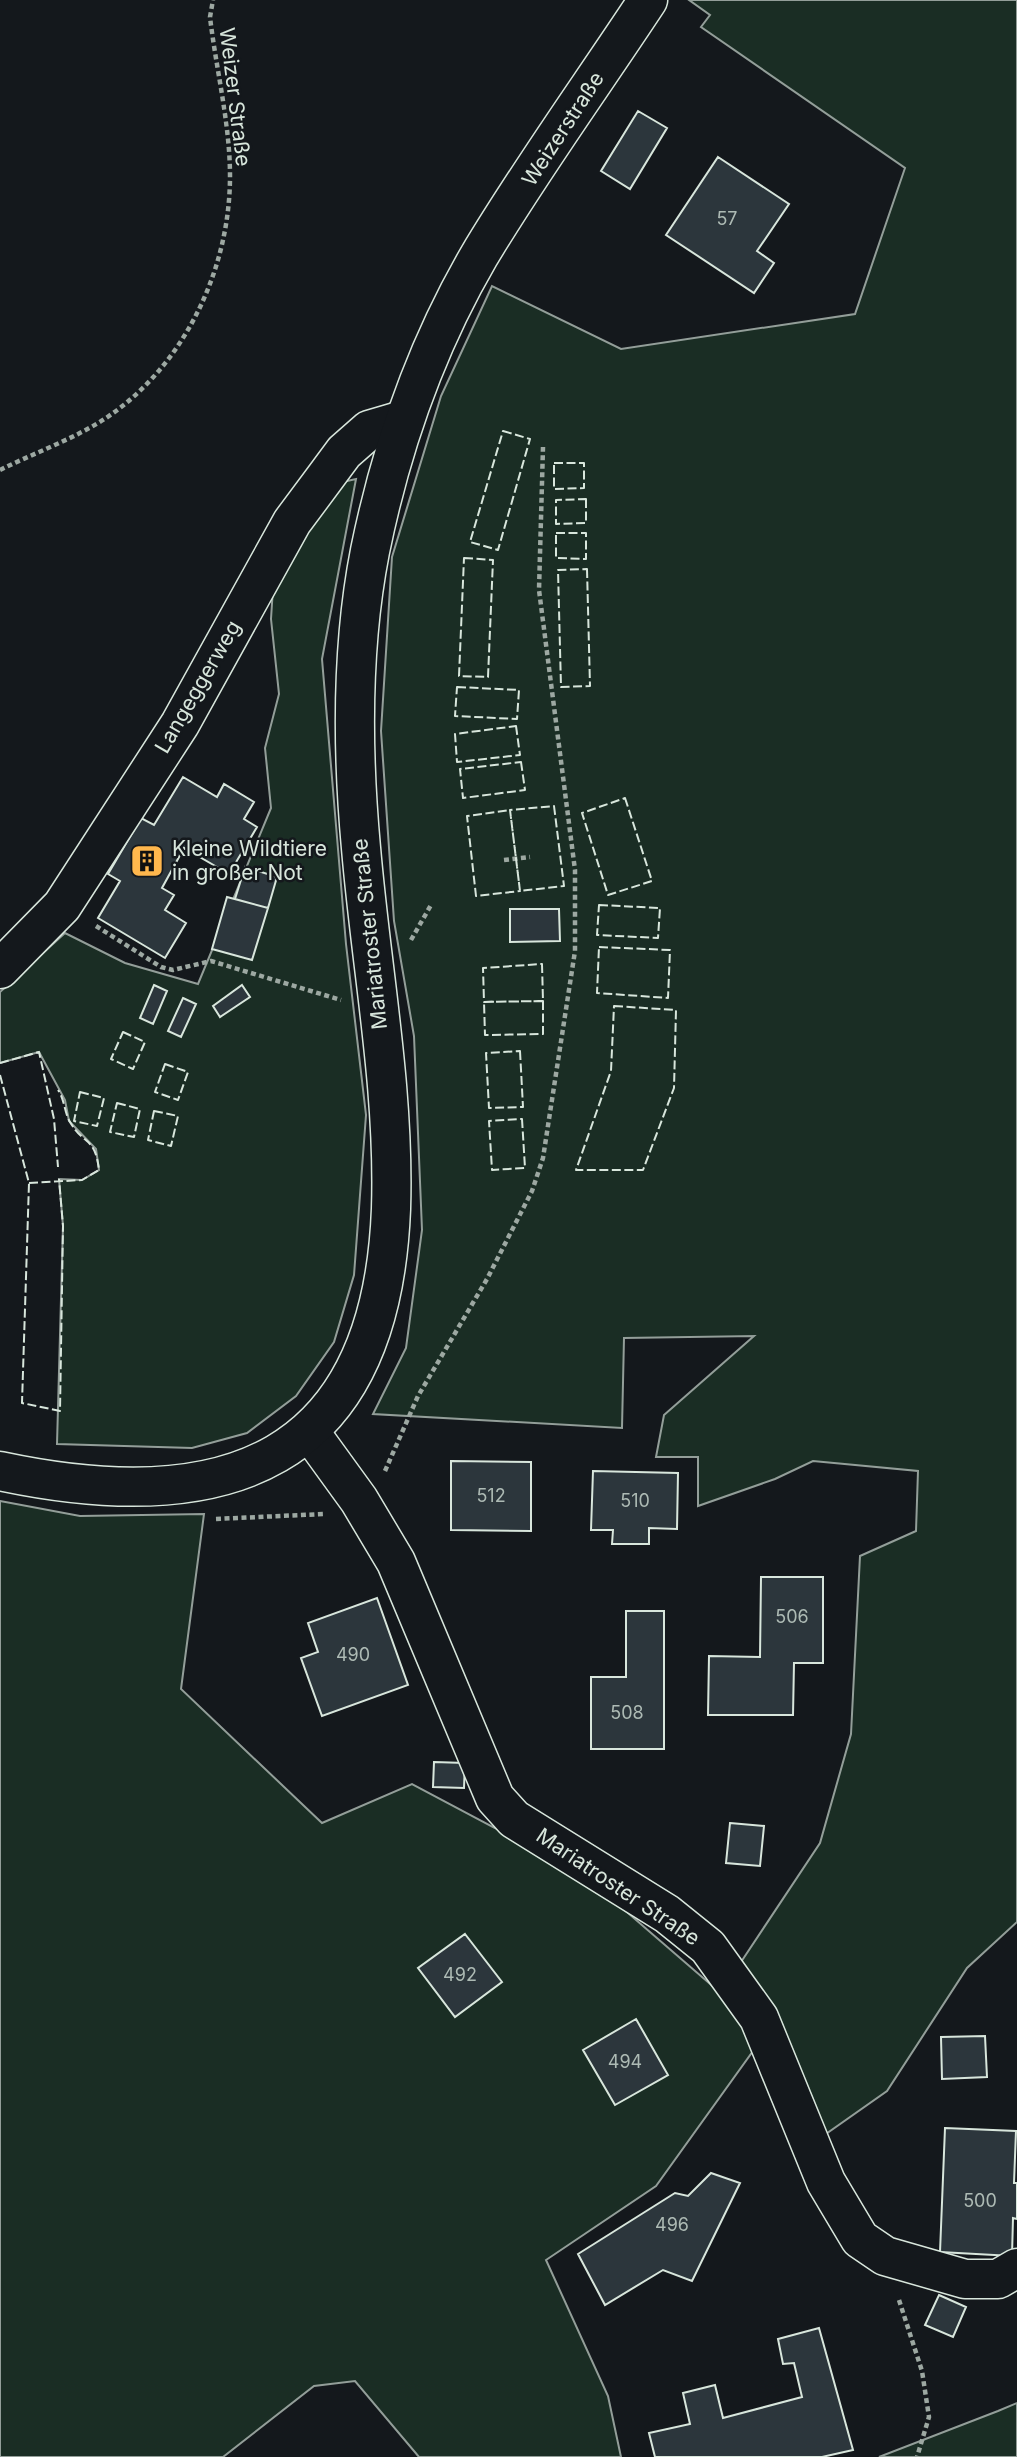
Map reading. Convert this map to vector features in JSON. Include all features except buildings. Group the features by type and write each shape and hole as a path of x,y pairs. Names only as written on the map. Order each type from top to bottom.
{"main road":[{"name":"Weizerstraße","path":"403,420 440,334 479,257 648,0"},
{"name":"Langeggerweg","path":"0,969 62,905 180,724 292,522 352,445 369,430 403,420"},
{"name":"Mariatroster Straße","path":"0,1471 77,1485 147,1487 195,1482 255,1467 309,1431 331,1408 353,1376 382,1293 391,1209 387,1101 360,844 355,681 360,609 370,551 403,420"},
{"name":"Mariatroster Straße","path":"309,1431 359,1500 396,1562 495,1798 514,1819 667,1914 708,1947 759,2018 826,2182 860,2239 885,2256 965,2279 998,2279 1017,2268"}],"path":[{"name":"Weizer Straße","path":"0,470 104,419 149,384 189,329 215,271 225,226 230,176 209,17 213,0"},
{"path":"359,1500 388,1467 418,1395 487,1279 532,1191 543,1158 575,951 575,870 539,590 543,447"},
{"path":"504,860 530,857"},
{"path":"62,905 161,967 173,970 211,961 268,981 347,1001 376,984 408,945 431,905"},
{"path":"885,2256 922,2371 929,2417 917,2457"}],"green space":[{"path":"689,0 1017,0 1017,1922 967,1968 887,2091 823,2136 739,1965 820,1843 851,1734 860,1556 916,1531 918,1471 813,1461 775,1479 698,1506 698,1457 656,1457 664,1415 754,1336 624,1338 622,1428 373,1414 406,1348 422,1230 414,1036 394,921 381,731 392,557 441,396 492,286 621,349 855,314 905,168 701,27 710,15"},
{"path":"356,479 322,659 346,944 366,1115 354,1275 334,1342 296,1396 247,1433 192,1448 57,1444 63,1226 59,1179 82,1180 99,1170 96,1149 69,1121 65,1100 39,1052 0,1063 0,992 65,933 125,963 198,984 271,808 265,748 279,694 271,619 274,572 338,483"},
{"path":"0,1501 80,1516 204,1514 181,1689 322,1823 412,1784 495,1828 606,1894 753,2021 758,2044 656,2186 546,2260 608,2396 621,2457 419,2457 355,2381 314,2386 223,2457 0,2457"},
{"path":"1017,2403 1017,2457 879,2457 998,2411"}],"fence":[{"path":"503,431 530,439 498,550 470,542 503,431"},
{"path":"554,463 584,463 584,488 554,489 554,463"},
{"path":"586,499 586,523 556,524 556,500 586,499"},
{"path":"556,533 586,533 586,559 556,558 556,533"},
{"path":"464,558 493,560 488,677 459,676 464,558"},
{"path":"587,569 590,686 561,687 558,570 587,569"},
{"path":"457,687 519,690 517,719 455,716 457,687"},
{"path":"516,726 520,755 457,762 455,734 516,726"},
{"path":"521,762 525,790 463,798 460,769 521,762"},
{"path":"625,798 652,881 608,895 582,813 625,798"},
{"path":"554,806 564,886 520,891 510,810 554,806"},
{"path":"510,810 520,891 476,896 467,816 510,810"},
{"path":"599,905 660,908 658,938 597,935 599,905"},
{"path":"599,947 670,950 668,998 597,993 599,947"},
{"path":"542,964 543,1001 484,1002 483,968 542,964"},
{"path":"543,1001 543,1034 485,1035 484,1002 543,1001"},
{"path":"614,1006 676,1010 674,1088 643,1170 576,1170 611,1071 614,1006"},
{"path":"123,1032 145,1042 133,1069 111,1059 123,1032"},
{"path":"520,1051 523,1107 489,1108 486,1053 520,1051"},
{"path":"0,1063 39,1052 54,1119 58,1167"},
{"path":"165,1064 188,1072 178,1100 155,1092 165,1064"},
{"path":"0,1075 29,1183 22,1403 60,1411 63,1226 59,1179"},
{"path":"29,1183 82,1180 99,1170 92,1146 70,1122 58,1090"},
{"path":"80,1092 104,1098 97,1126 74,1121 80,1092"},
{"path":"117,1103 140,1109 134,1137 110,1132 117,1103"},
{"path":"154,1111 178,1116 171,1146 148,1140 154,1111"},
{"path":"522,1119 525,1168 492,1170 489,1121 522,1119"}],"place":[{"name":"Kleine Wildtiere in großer Not","path":"147,861"}]}
